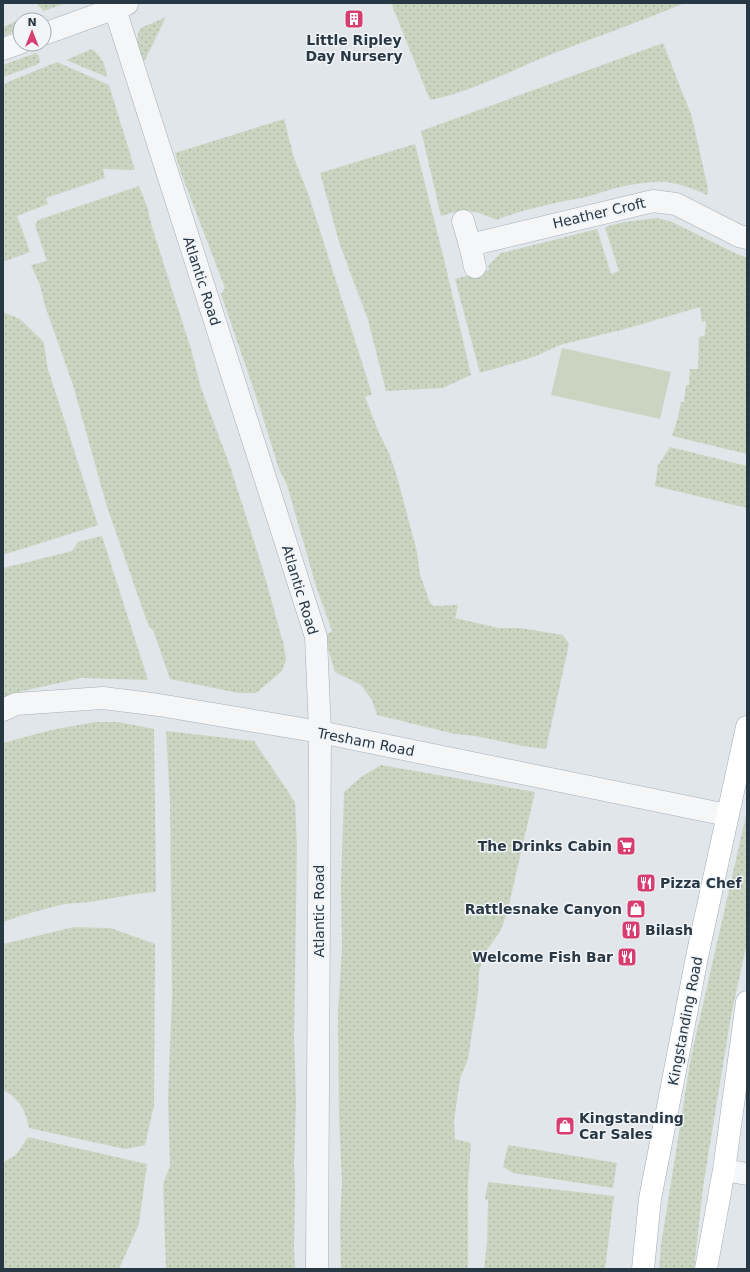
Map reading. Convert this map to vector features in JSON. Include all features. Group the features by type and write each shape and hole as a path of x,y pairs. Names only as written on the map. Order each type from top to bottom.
{"main road":[{"name":"Kingstanding Road","path":"643,1269 650,1199 698,952 747,727"},
{"path":"706,1269 724,1170 747,1002"}],"street":[{"path":"52,31 122,6"},
{"name":"Atlantic Road","path":"122,6 316,637 320,732 317,1269"},
{"name":"Heather Croft","path":"470,245 653,200 676,204 738,236 747,238"},
{"path":"464,221 475,267"},
{"name":"Tresham Road","path":"3,710 16,704 103,698 159,705 320,732 727,815"},
{"path":"724,1170 747,1174"}],"green space":[{"path":"36,3 66,3 44,11"},
{"path":"391,3 685,3 547,56 475,87 430,100"},
{"path":"166,17 144,62 138,45 139,32 141,28"},
{"path":"12,23 12,32 3,36 3,27"},
{"path":"663,43 692,117 708,189 707,195 677,184 652,182 623,186 586,197 541,206 497,220 479,213 461,210 441,216 421,131"},
{"path":"92,49 102,61 107,77 66,60"},
{"path":"36,53 39,56 40,62 36,65 3,77 3,65"},
{"path":"57,62 109,85 135,170 103,169 105,178 46,198 48,204 17,216 30,252 3,262 3,84"},
{"path":"284,119 294,158 309,196 372,394 365,397 396,473 417,552 420,574 430,603 434,606 458,605 455,618 499,628 520,628 563,635 569,644 546,749 523,746 476,736 455,734 377,715 372,700 361,685 335,672 324,636 332,631 316,586 287,485 279,469 221,294 225,288 181,173 175,153"},
{"path":"415,144 471,375 443,388 386,391 368,320 340,245 320,173"},
{"path":"139,186 147,206 152,227 191,349 201,388 231,469 263,570 284,646 286,660 282,671 256,693 238,693 170,679 153,630 149,627 107,507 73,385 45,306 40,285 31,265 47,261 35,225 38,220"},
{"path":"657,218 672,222 747,258 747,454 672,436 681,402 684,402 686,385 689,385 690,369 698,369 699,337 705,335 706,321 702,322 700,307 625,329 564,344 533,357 480,373 455,279 489,270 488,266 501,253 597,229 611,274 619,271 605,227 624,222"},
{"path":"3,312 20,319 44,342 47,366 98,525 3,555"},
{"path":"562,348 671,372 660,419 551,395"},
{"path":"670,447 747,466 747,508 655,486 658,465"},
{"path":"102,536 148,680 81,678 23,691 3,698 3,568 72,551 78,542"},
{"path":"95,722 118,722 154,729 156,892 90,902 64,904 3,922 3,743 51,730"},
{"path":"166,731 254,741 295,802 297,846 294,1038 296,1101 294,1164 295,1269 166,1269 163,1184 170,1166 168,1099 172,995 170,801"},
{"path":"381,765 535,792 507,913 500,932 486,951 479,971 478,994 468,1059 460,1079 454,1121 455,1139 471,1143 468,1185 468,1269 341,1269 340,1223 342,1182 339,1118 338,1013 342,948 341,885 344,792 361,777"},
{"path":"747,811 747,942 731,1016 703,1187 694,1269 659,1269 661,1245 691,1057"},
{"path":"74,927 110,928 155,944 154,1106 145,1145 125,1149 29,1128 26,1116 18,1101 3,1090 3,944"},
{"path":"28,1137 147,1164 139,1224 119,1269 3,1269 3,1162 16,1155"},
{"path":"508,1145 617,1163 613,1188 513,1173 503,1167"},
{"path":"488,1182 614,1196 605,1269 484,1269 487,1243 488,1200 485,1199"}],"place":[{"name":"Little Ripley Day Nursery","path":"354,19"},
{"name":"The Drinks Cabin","path":"626,846"},
{"name":"Pizza Chef","path":"646,883"},
{"name":"Rattlesnake Canyon","path":"636,909"},
{"name":"Bilash","path":"631,930"},
{"name":"Welcome Fish Bar","path":"627,957"},
{"name":"Kingstanding Car Sales","path":"565,1126"}]}
